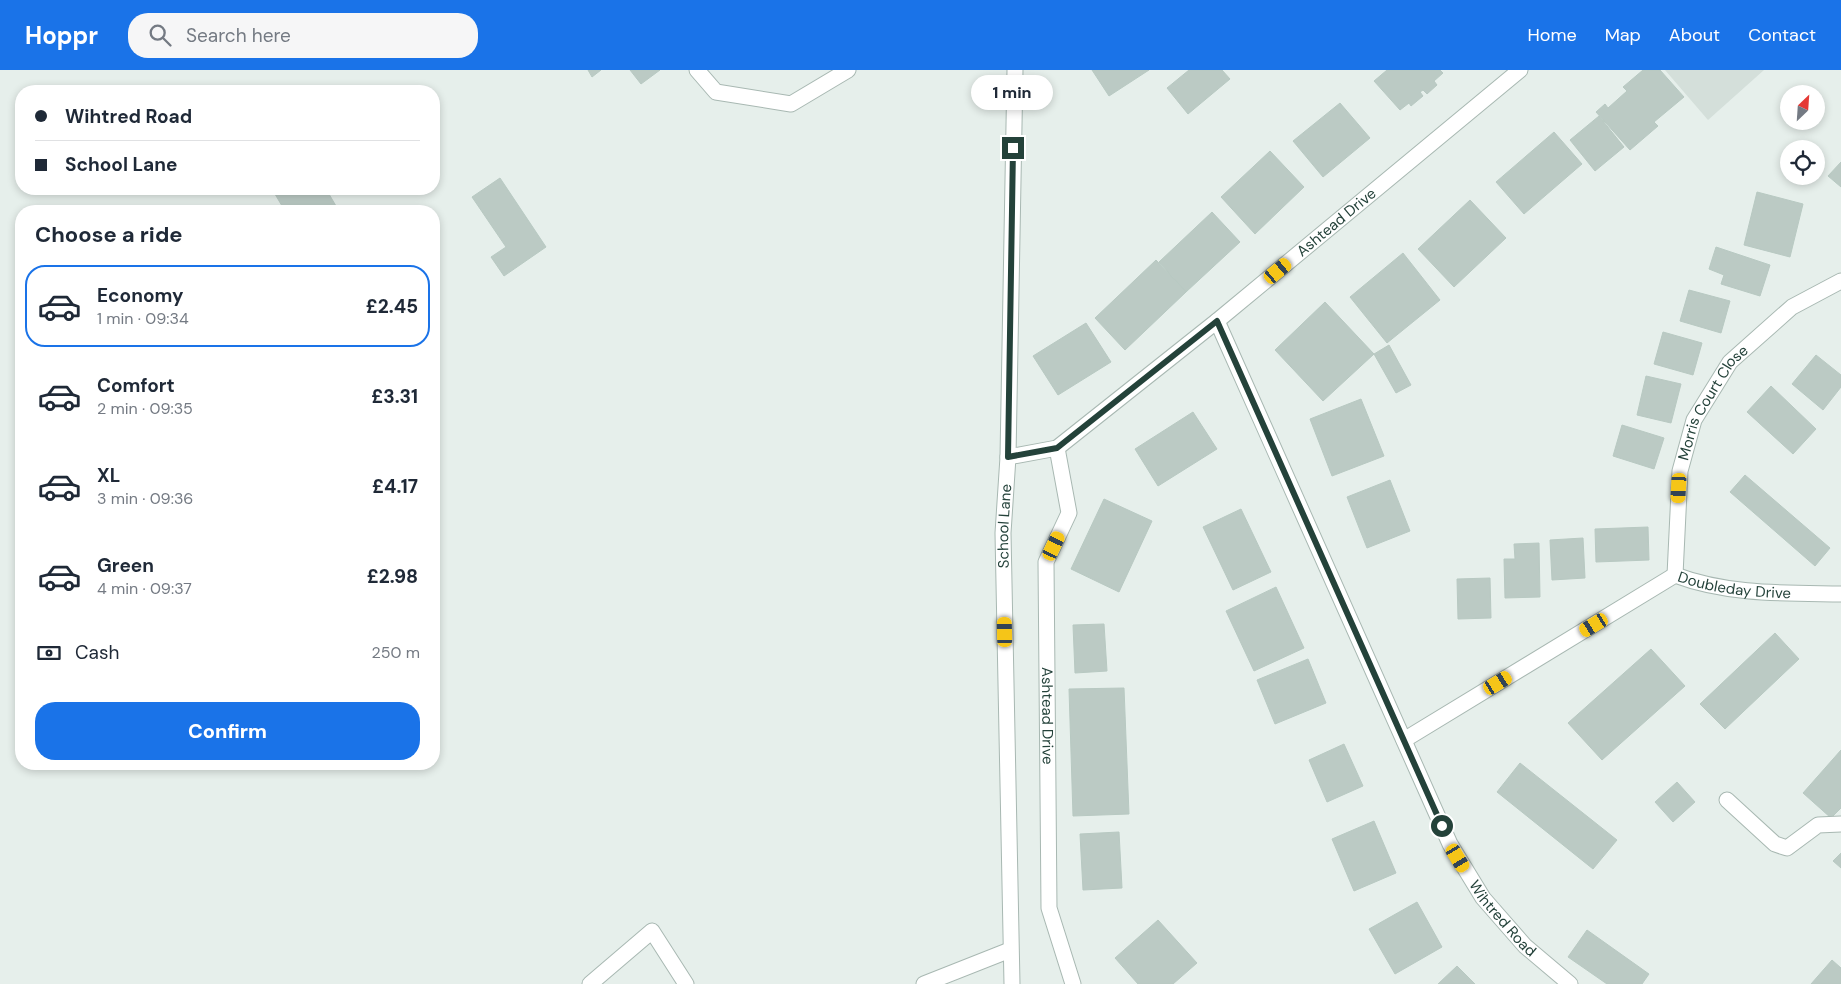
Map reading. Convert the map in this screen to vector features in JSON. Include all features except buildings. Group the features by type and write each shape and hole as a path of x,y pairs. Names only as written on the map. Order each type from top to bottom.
{"street":[{"path":"697,70 716,92 791,104 848,70"},
{"name":"School Lane","path":"1012,984 1003,533 1008,457 1014,70"},
{"name":"Ashtead Drive","path":"1008,457 1057,448 1217,321 1520,70"},
{"name":"Morris Court Close","path":"1675,575 1680,471 1694,420 1730,362 1792,307 1841,281"},
{"name":"Wihtred Road","path":"1217,321 1450,844 1483,898 1525,946 1570,984"},
{"name":"Ashtead Drive","path":"1057,448 1069,513 1046,562 1049,908 1073,984"},
{"name":"Doubleday Drive","path":"1404,740 1675,575 1698,584 1757,593 1841,594"},
{"path":"1727,800 1775,844 1787,848 1818,825 1841,824"},
{"path":"590,984 652,931 686,984"},
{"path":"924,984 1010,950"}],"shaded area":[{"path":"1665,70 1764,70 1708,120"}],"route":[{"path":"1013,148 1008,457 1057,448 1217,321 1442,826"}]}
